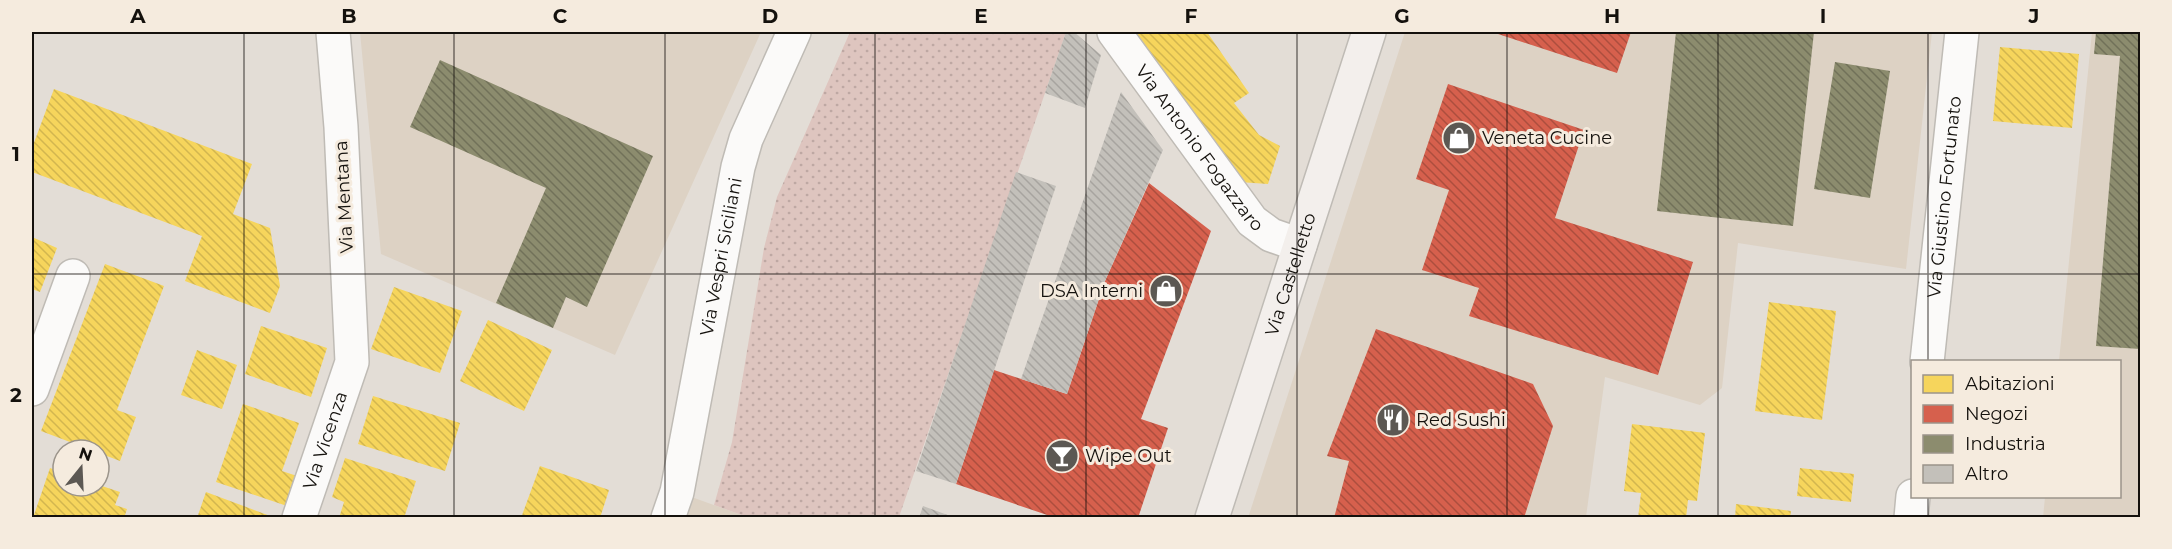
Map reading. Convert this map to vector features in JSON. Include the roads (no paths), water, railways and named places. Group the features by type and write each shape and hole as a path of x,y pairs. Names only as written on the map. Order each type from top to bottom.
{"main road":[{"name":"Via Castelletto","path":"1212,518 1369,32"}],"street":[{"name":"Via Mentana","path":"333,32 341,127 352,363"},
{"name":"Via Vespri Siciliani","path":"673,505 738,167 746,139 794,32"},
{"name":"Via Antonio Fogazzaro","path":"1114,32 1252,221 1271,235 1300,245"},
{"name":"Via Giustino Fortunato","path":"1927,360 1962,32"},
{"path":"32,389 73,276"},
{"name":"Via Vicenza","path":"299,518 352,363"},
{"path":"1911,518 1913,498"}],"place":[{"name":"Veneta Cucine","path":"1459,138"},
{"name":"DSA Interni","path":"1166,291"},
{"name":"Red Sushi","path":"1393,420"},
{"name":"Wipe Out","path":"1062,456"}]}
